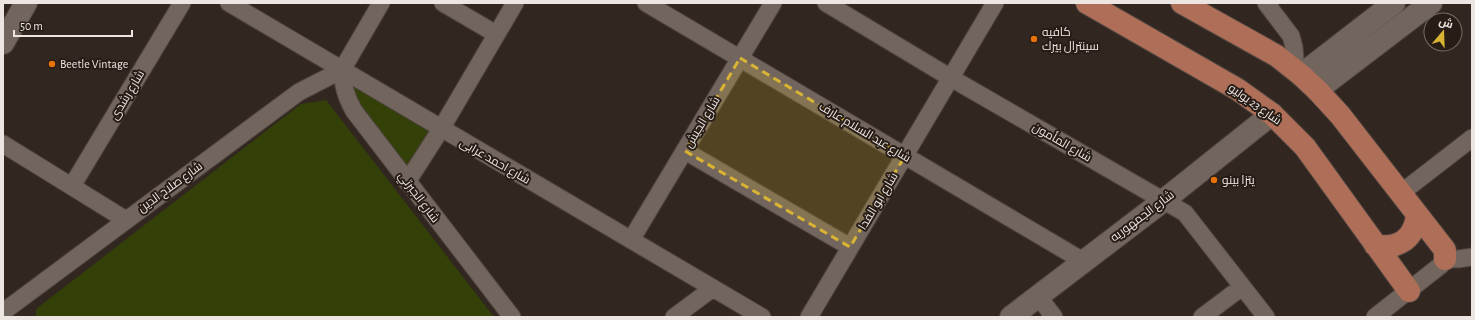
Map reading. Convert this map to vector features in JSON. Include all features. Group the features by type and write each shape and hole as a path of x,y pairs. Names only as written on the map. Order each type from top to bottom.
{"main road":[{"path":"3,43 26,3"},
{"path":"1182,3 1277,56 1317,90 1340,115 1445,250 1445,258"},
{"path":"1298,73 1394,3"},
{"path":"1317,90 1431,3"},
{"name":"شارع 23 يوليو","path":"1089,4 1237,89 1272,114 1305,147 1409,291"},
{"name":"شارع الجمهوريه","path":"1011,317 1163,201 1272,114"},
{"path":"1375,245 1390,247 1404,241 1414,229 1416,214"}],"street":[{"name":"شارع رشدى","path":"72,186 182,3"},
{"name":"شارع احمد عرابى","path":"229,3 246,7 342,70 762,317"},
{"path":"342,70 381,3"},
{"path":"443,3 496,34"},
{"path":"407,182 441,129 515,3"},
{"name":"شارع عبد السلام عارف","path":"646,3 1083,262"},
{"name":"شارع الجيش","path":"631,240 773,3"},
{"name":"شارع المأمون","path":"826,3 951,78 1185,213 1266,317"},
{"name":"شارع ابو الفدا","path":"809,317 995,3"},
{"path":"1266,3 1291,36 1298,73"},
{"name":"شارع الجبرتي","path":"342,70 343,84 347,99 354,110 407,182 512,317"},
{"name":"شارع صلاح الدين","path":"3,312 299,92 342,70"},
{"path":"1401,193 1472,138"},
{"path":"3,144 126,220"},
{"path":"685,151 850,247"},
{"path":"1375,317 1441,265 1445,258 1458,259 1472,257"},
{"path":"1202,317 1242,287"},
{"path":"674,317 713,288"},
{"path":"1038,296 1054,317"}],"highlighted area":[{"path":"740,58 905,156 850,247 685,151"}],"green space":[{"path":"355,82 434,131 406,175 348,94"},
{"path":"326,100 494,317 36,317 36,309 301,104"}],"place":[{"name":"كافيه سينترال بيرك","path":"1034,39"},
{"name":"Beetle Vintage","path":"52,64"},
{"name":"يتزا بينو","path":"1214,180"}]}
